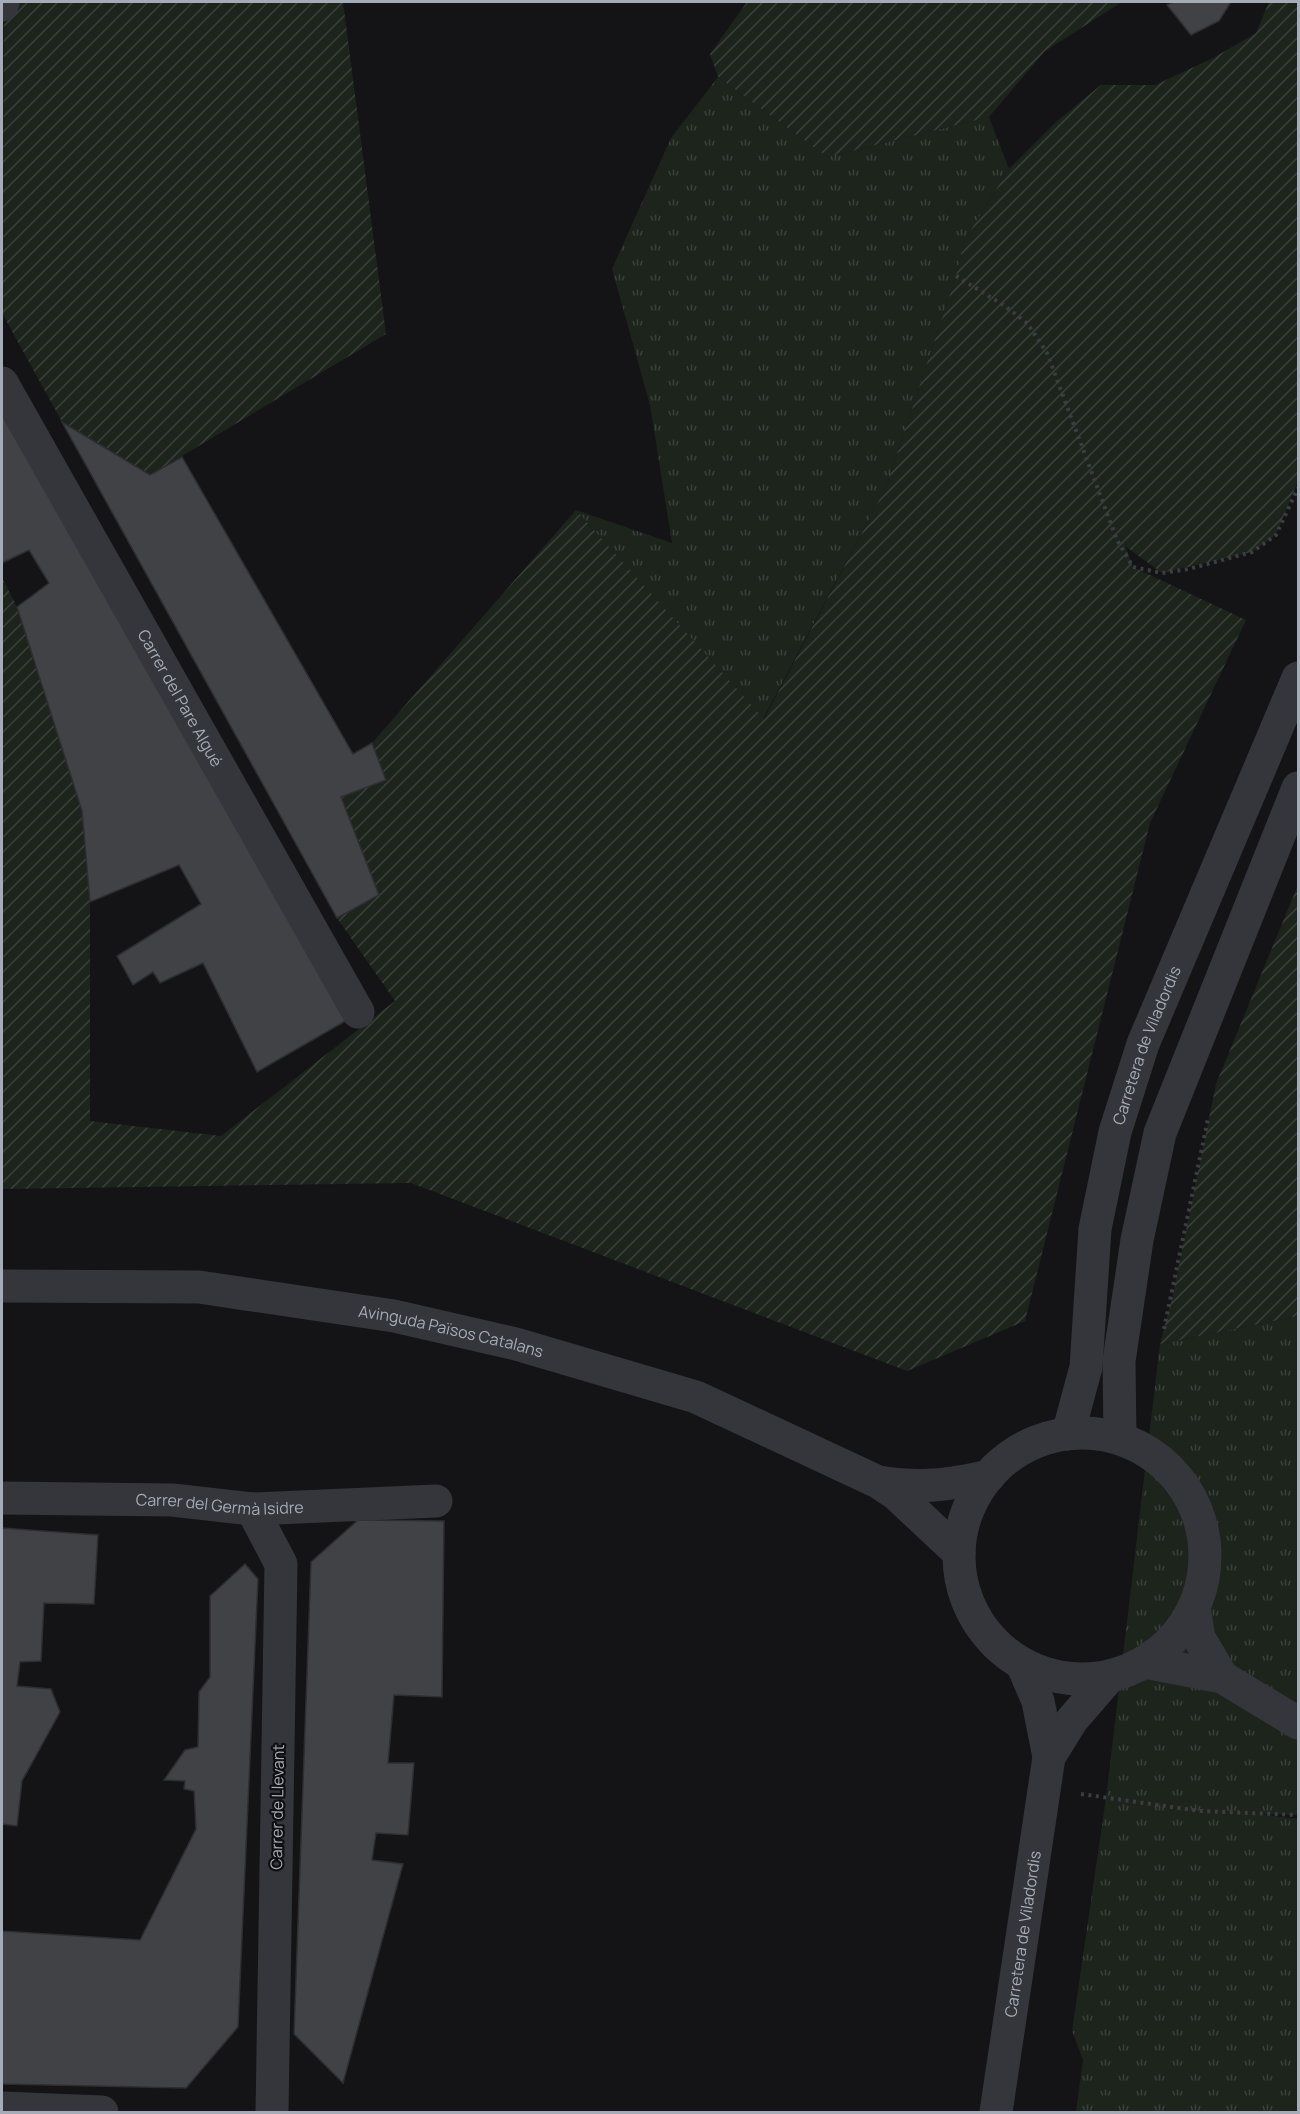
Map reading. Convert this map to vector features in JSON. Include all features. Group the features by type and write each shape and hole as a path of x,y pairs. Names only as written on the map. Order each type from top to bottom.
{"street":[{"name":"Carrer del Pare Algué","path":"2,383 358,1012"},
{"name":"Carretera de Viladordis","path":"1068,1434 1086,1367 1095,1229 1115,1132 1143,1044 1299,678"},
{"path":"1120,1438 1119,1361 1137,1240 1160,1133 1299,788"},
{"name":"Avinguda Països Catalans","path":"2,1286 199,1287 428,1324 516,1344 696,1397 878,1482 896,1494 959,1553"},
{"path":"1094,1433 1120,1438 1147,1451 1172,1472 1198,1513 1205,1561 1200,1593 1194,1608 1178,1633 1145,1662 1110,1676 1087,1679 1065,1678 1042,1673 1022,1664 995,1644 975,1617 963,1587 959,1553 970,1504 989,1476 1011,1455 1038,1441 1068,1434 1094,1433"},
{"name":"Avinguda Països Catalans","path":"878,1482 914,1488 951,1484 989,1476"},
{"name":"Carrer del Germà Isidre","path":"2,1498 172,1500 252,1509 436,1501"},
{"name":"Carrer de Llevant","path":"252,1509 281,1564 272,2112"},
{"path":"1194,1608 1199,1638 1222,1677"},
{"path":"1145,1662 1222,1677 1299,1723"},
{"name":"Carretera de Viladordis","path":"996,2112 1049,1757 1038,1701 1022,1664"},
{"name":"Carretera de Viladordis","path":"1049,1757 1072,1720 1110,1676"},
{"path":"2,2108 102,2112"}],"path":[{"path":"956,276 1005,306 1027,323 1047,353 1117,540 1133,567 1162,573 1189,569 1252,552 1275,535 1299,489"},
{"path":"1163,1334 1209,1117"},
{"path":"1044,1790 1200,1811 1299,1815"}],"green space":[{"path":"4,2 343,2 386,334 150,475 62,422 2,313"},
{"path":"747,2 1122,2 1045,51 989,117 827,157 718,77 710,54"},
{"path":"1269,2 1298,2 1298,481 1276,535 1252,552 1162,573 1125,546 1133,567 1246,620 1150,823 1025,1321 907,1371 411,1183 2,1189 2,577 17,607 82,811 90,902 90,1121 221,1136 395,1001 337,918 378,895 341,797 372,743 576,510 764,719 886,487 956,276 964,241 1009,169 1056,122 1101,85 1155,85 1213,58 1256,33"},
{"path":"718,77 827,157 989,117 1009,169 964,241 956,276 886,487 763,719 576,510 672,543 650,405 612,269 671,138"},
{"path":"1298,885 1298,1316 1160,1344 1173,1294 1216,1084"},
{"path":"1298,1316 1298,1815 1257,1814 1298,1819 1298,2112 1076,2112 1083,2060 1072,2031 1106,1798 1160,1344"}],"building":[{"path":"1173,2 1231,2 1219,21 1191,35 1167,5"},
{"path":"2,408 349,1019 257,1072 203,963 160,983 153,972 133,985 117,956 201,904 179,865 90,902 82,811 17,607 49,583 29,550 2,563"},
{"path":"62,422 150,475 182,457 353,754 372,743 386,780 341,797 379,895 337,918"},
{"path":"358,1520 444,1521 442,1697 394,1695 388,1763 414,1763 408,1835 376,1833 372,1860 403,1864 343,2083 294,2034 311,1562"},
{"path":"2,1528 98,1535 94,1604 44,1603 41,1661 20,1662 17,1686 51,1689 60,1712 22,1781 17,1826 2,1824"},
{"path":"245,1564 258,1579 238,2027 186,2088 2,2084 2,1931 140,1940 196,1829 194,1791 184,1789 185,1781 164,1780 185,1750 198,1747 199,1692 210,1677 210,1596"}]}
